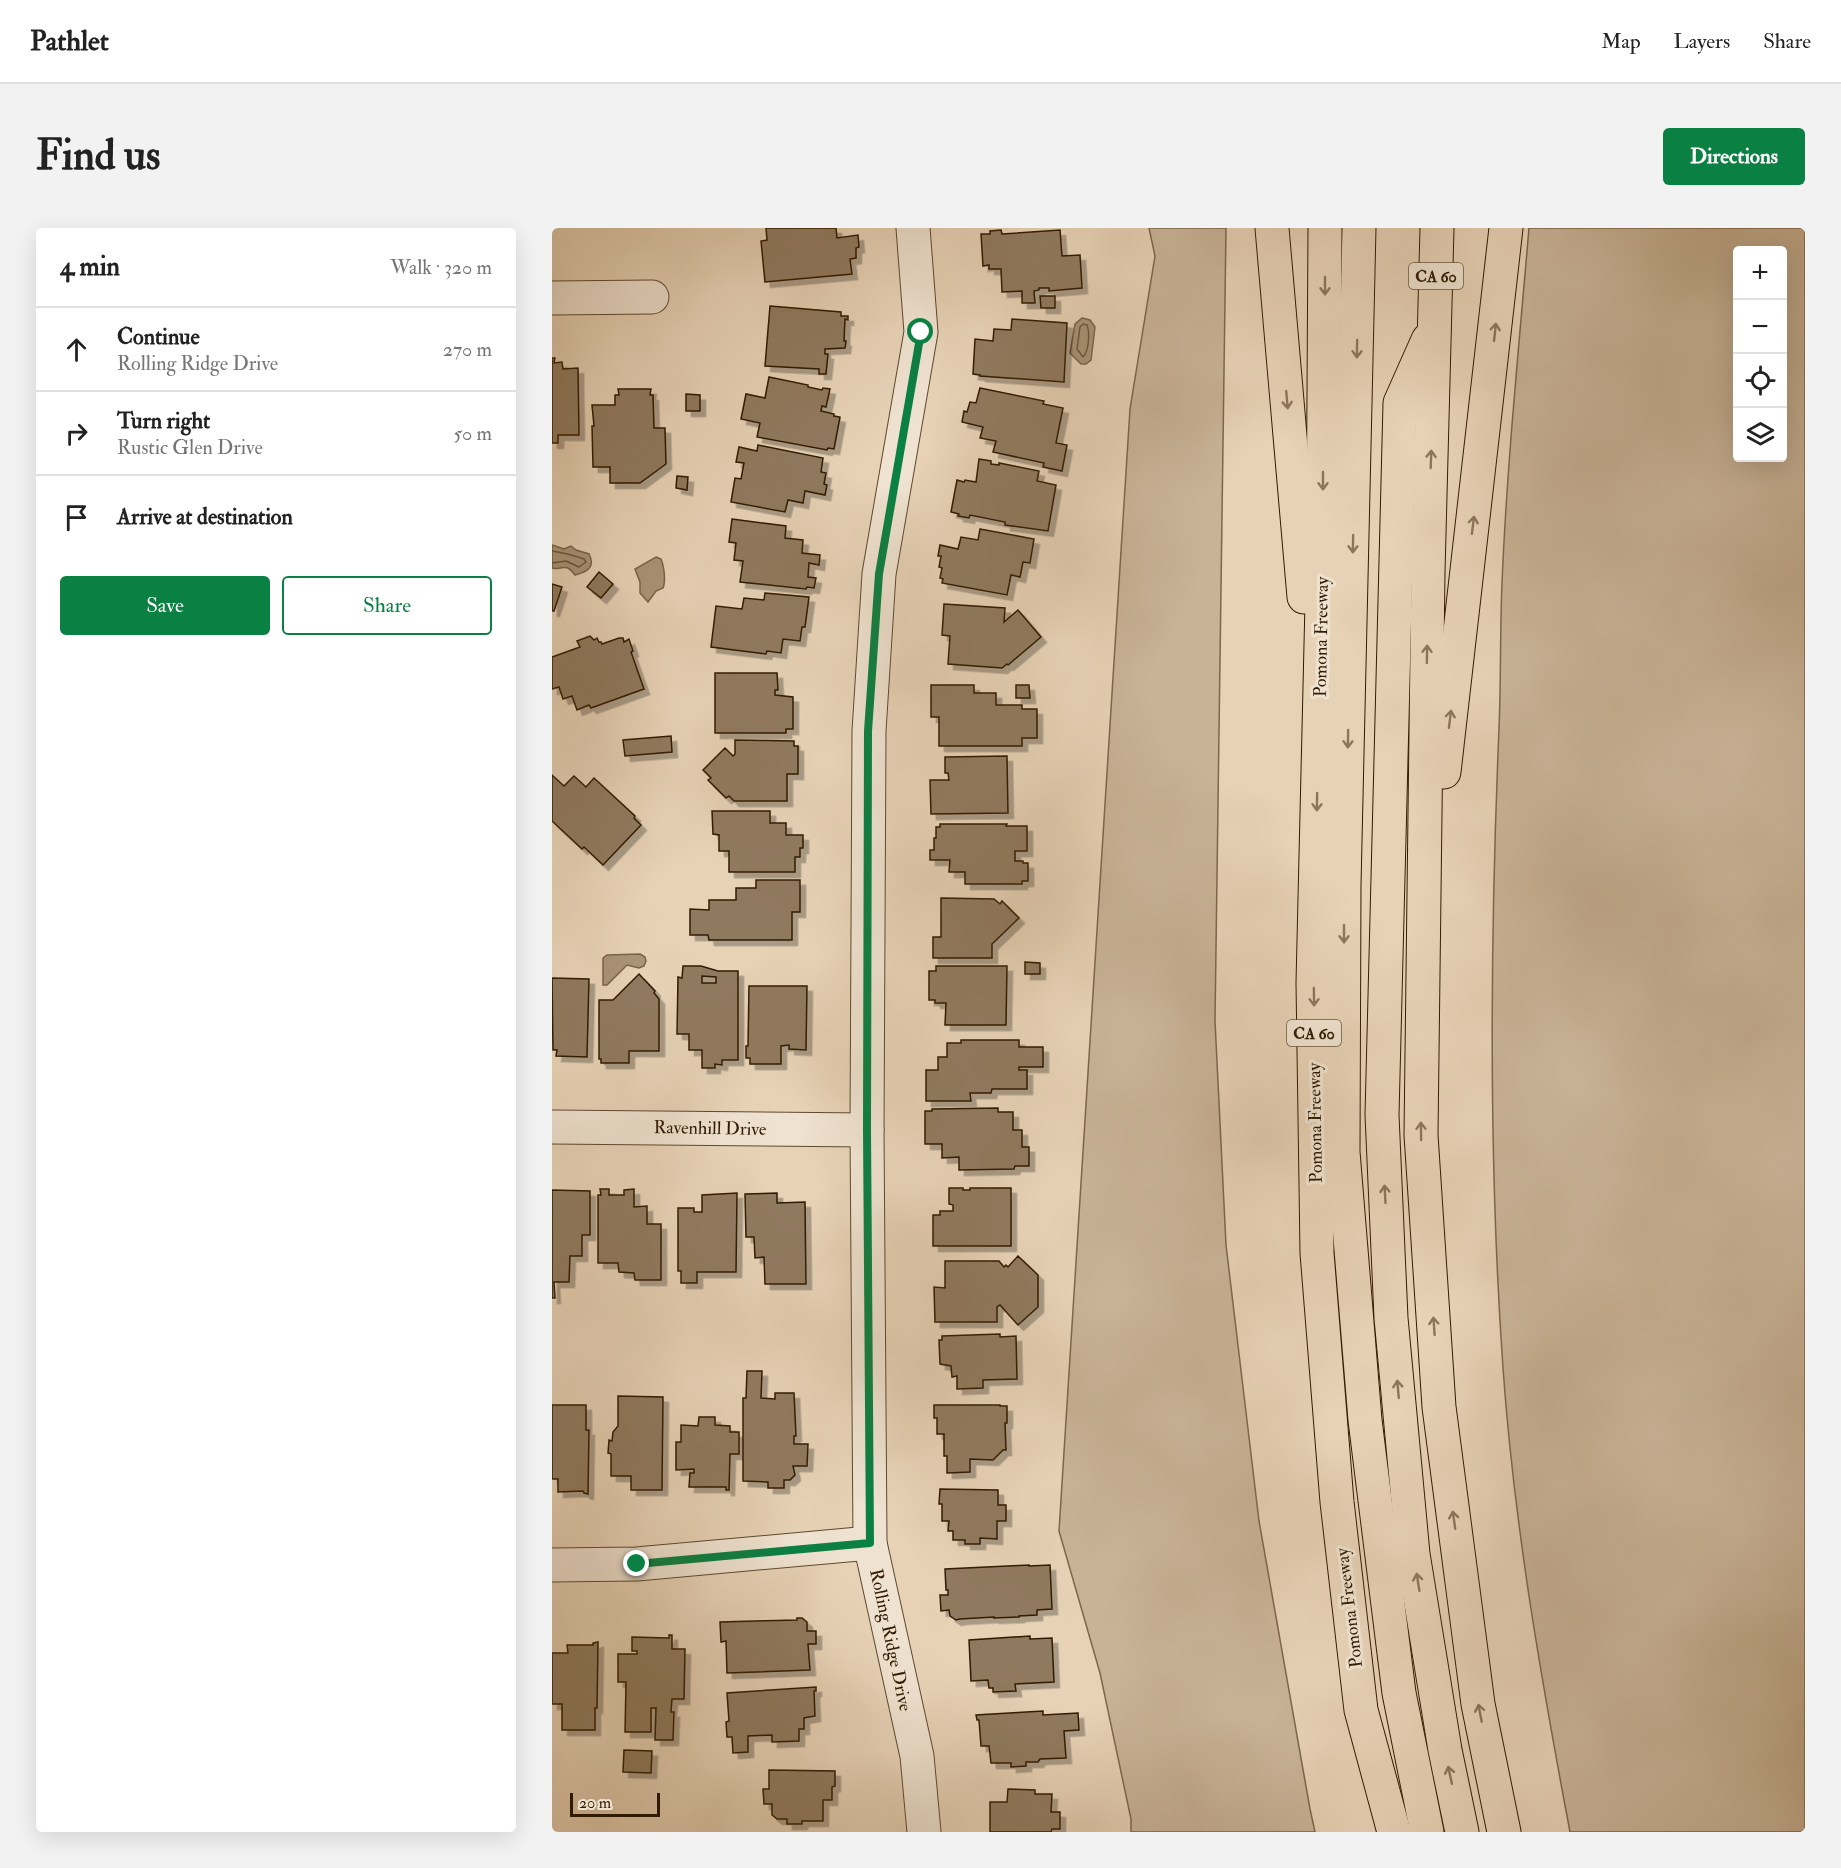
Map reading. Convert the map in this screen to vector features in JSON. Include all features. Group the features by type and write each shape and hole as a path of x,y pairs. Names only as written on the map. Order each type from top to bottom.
{"highway":[{"path":"1272,228 1318,765"},
{"name":"Pomona Freeway","path":"1325,228 1323,560 1313,983 1317,1253 1337,1502 1361,1710 1394,1832"},
{"path":"1359,228 1344,885 1343,1152 1365,1420 1399,1693 1427,1832"},
{"name":"CA 60","path":"1437,228 1428,572 1421,1135 1439,1407 1478,1704 1504,1832"},
{"path":"1424,944 1506,228"},
{"path":"1434,324 1400,403 1382,1115 1391,1318 1413,1554 1445,1750 1462,1832"}],"street":[{"name":"Rolling Ridge Drive","path":"913,228 921,332 879,574 868,731 867,1130 870,1543 917,1756 924,1832"},
{"path":"552,298 652,297"},
{"name":"Ravenhill Drive","path":"552,1127 867,1130"},
{"path":"552,1565 637,1564 870,1543"}],"shaded area":[{"path":"1149,228 1226,228 1215,1021 1226,1245 1259,1521 1315,1832 1131,1832 1131,1819 1100,1673 1059,1531 1130,409 1155,256"},
{"path":"1529,228 1805,228 1805,1832 1570,1832 1521,1543 1508,1426 1498,1288 1493,1128 1492,969 1502,583 1510,449"}],"water":[{"path":"1082,318 1090,320 1095,327 1091,360 1086,364 1081,364 1070,353 1075,324"},
{"path":"552,545 564,549 571,546 589,554 591,566 575,575 566,567 552,568"},
{"path":"656,557 662,562 664,585 648,602 640,593 640,582 635,569"},
{"path":"640,954 645,957 644,966 639,968 627,965 607,985 603,985 603,958 607,955"}],"building":[{"path":"766,228 836,228 837,238 858,235 859,247 856,248 856,258 850,259 852,274 765,282 761,241 767,240"},
{"path":"1001,230 1002,234 1060,230 1062,256 1080,255 1082,288 1049,291 1049,288 1039,288 1034,291 1035,303 1022,303 1022,291 1002,292 1001,269 989,269 989,265 983,266 981,234"},
{"path":"1040,296 1055,296 1055,308 1041,308"},
{"path":"770,306 841,312 841,316 848,316 848,320 845,319 845,348 825,349 825,354 828,354 826,374 819,374 819,369 765,366"},
{"path":"1012,319 1067,323 1064,382 973,374 975,339 993,341 994,329 1011,330"},
{"path":"552,358 555,358 554,363 562,362 563,369 578,368 579,435 558,435 558,443 552,443"},
{"path":"769,377 822,390 823,388 830,389 826,407 822,406 821,411 840,417 834,449 828,448 827,450 757,437 760,423 741,419 746,394 765,398"},
{"path":"980,388 1044,401 1043,404 1063,408 1056,443 1067,445 1062,471 1043,467 1044,463 993,452 996,441 980,438 983,427 962,422 964,411 967,412 970,402 976,403"},
{"path":"618,389 651,389 654,428 665,428 666,464 640,483 610,483 610,467 593,467 592,405 615,405 615,395 619,395"},
{"path":"686,394 700,395 700,411 686,411"},
{"path":"758,445 823,458 821,472 826,473 825,495 805,491 803,503 788,500 785,512 731,502 735,478 741,479 744,463 736,462 739,447 757,451"},
{"path":"979,459 991,461 991,464 999,465 999,463 1039,471 1037,481 1056,485 1048,531 1005,525 1005,522 970,515 969,518 958,516 959,514 951,512 957,480 976,482"},
{"path":"677,476 688,477 687,490 676,488"},
{"path":"732,519 786,526 785,538 803,540 802,553 820,555 819,565 809,563 808,577 816,578 814,588 740,582 743,561 734,560 736,543 729,542"},
{"path":"980,529 1034,539 1030,563 1023,562 1020,577 1011,575 1007,595 942,583 943,579 940,578 942,568 939,567 941,556 938,556 940,545 958,549 961,537 978,540"},
{"path":"599,572 613,584 601,598 587,587"},
{"path":"552,584 562,587 554,611 552,611"},
{"path":"765,593 809,597 805,627 802,627 800,641 783,639 781,653 767,651 766,654 711,647 716,606 742,609 744,598 764,600"},
{"path":"944,604 1005,608 1004,622 1018,610 1041,637 1002,668 948,664 950,636 942,635"},
{"path":"590,636 594,640 597,638 602,644 619,638 623,638 624,642 629,639 633,651 631,652 644,689 591,708 589,705 577,710 572,696 563,699 559,687 552,689 552,657 580,647 577,641"},
{"path":"715,673 777,673 778,690 775,690 775,695 793,697 793,729 786,729 786,733 715,733"},
{"path":"931,685 974,685 974,693 996,693 996,705 1022,705 1022,709 1037,709 1037,738 1022,738 1022,746 939,746 939,717 931,717"},
{"path":"1016,685 1029,685 1030,698 1016,698"},
{"path":"671,736 672,752 625,756 623,740"},
{"path":"735,740 794,741 794,746 798,746 798,774 787,774 787,801 734,801 729,796 726,798 708,780 711,778 703,770 725,748 733,756"},
{"path":"1007,756 1008,813 931,814 930,780 949,780 948,773 945,773 945,757"},
{"path":"552,775 564,786 574,776 586,787 594,778 635,816 634,818 641,825 603,865 552,821"},
{"path":"712,811 770,811 770,823 786,823 786,835 803,835 800,857 795,857 795,872 729,872 729,851 719,851 719,835 713,834"},
{"path":"940,824 1027,826 1027,851 1015,851 1015,861 1028,863 1028,881 1022,881 1022,884 965,884 965,872 949,872 950,860 930,860 930,850 934,850 936,827 940,827"},
{"path":"756,880 800,880 800,912 792,912 792,940 709,940 708,935 690,935 690,909 709,910 709,900 736,900 736,888 756,888"},
{"path":"941,898 994,899 1000,904 1002,901 1019,918 992,944 992,958 933,958 933,937 941,937"},
{"path":"1025,962 1040,963 1040,974 1025,974"},
{"path":"683,966 701,966 718,971 738,971 738,1060 722,1060 722,1065 715,1064 715,1068 702,1068 702,1050 689,1050 689,1034 677,1034 678,977 682,978","holes":["702,976 716,977 716,983 702,983"]},
{"path":"936,966 1007,966 1006,1025 945,1025 946,1003 935,1003 935,1000 929,1000 929,971 936,971"},
{"path":"639,974 655,991 659,999 659,1051 629,1051 629,1063 601,1063 599,1059 599,1000 613,1000"},
{"path":"552,978 589,979 587,1057 556,1056 557,1050 553,1050"},
{"path":"749,986 807,986 806,1050 789,1049 789,1045 781,1046 781,1064 750,1064 750,1058 746,1058"},
{"path":"961,1040 1019,1040 1019,1047 1043,1047 1043,1067 1019,1067 1019,1070 1027,1070 1027,1089 992,1089 991,1093 970,1093 971,1101 926,1101 926,1070 938,1070 938,1057 947,1057 947,1043 961,1043"},
{"path":"998,1108 998,1112 1013,1112 1013,1130 1022,1130 1022,1147 1029,1147 1029,1166 1015,1166 1014,1169 959,1170 959,1157 942,1158 942,1144 925,1144 925,1111"},
{"path":"949,1188 970,1190 970,1188 1011,1188 1011,1246 933,1246 933,1215 940,1215 940,1211 953,1211 953,1205 949,1204"},
{"path":"600,1189 609,1189 609,1195 624,1195 624,1190 634,1189 634,1207 647,1206 647,1224 661,1224 661,1280 635,1280 634,1273 619,1272 618,1263 598,1263 598,1195 601,1195"},
{"path":"552,1190 590,1191 590,1235 582,1235 582,1256 570,1256 569,1282 554,1282 555,1298 552,1298"},
{"path":"737,1193 736,1272 697,1272 697,1283 681,1283 681,1271 678,1271 678,1208 694,1208 694,1212 702,1212 702,1195"},
{"path":"777,1193 777,1203 805,1202 806,1284 765,1284 764,1257 755,1258 754,1237 746,1237 745,1194"},
{"path":"1018,1256 1038,1275 1038,1307 1018,1325 1000,1305 997,1307 997,1322 935,1322 934,1287 945,1288 945,1261 999,1261 1004,1267 1006,1265 1008,1267"},
{"path":"1000,1334 1000,1337 1016,1336 1017,1379 983,1380 983,1388 957,1389 957,1376 952,1377 951,1366 940,1364 939,1340 942,1340 942,1336"},
{"path":"747,1371 762,1371 761,1398 775,1399 775,1393 794,1393 796,1436 794,1436 794,1444 808,1444 807,1466 793,1466 795,1475 790,1480 784,1480 784,1488 768,1488 768,1482 743,1481 743,1398 746,1398"},
{"path":"618,1396 663,1397 662,1490 631,1490 631,1476 611,1476 609,1440 612,1441 613,1432 618,1426"},
{"path":"552,1405 586,1405 586,1430 589,1430 588,1494 583,1491 558,1492 558,1479 552,1479"},
{"path":"934,1405 1007,1406 1006,1450 1003,1450 993,1460 970,1459 970,1472 947,1473 944,1434 937,1434"},
{"path":"699,1417 715,1417 715,1425 730,1426 730,1432 739,1432 739,1454 730,1454 729,1490 726,1490 726,1487 689,1487 690,1473 694,1473 694,1469 676,1470 676,1442 681,1442 681,1425 698,1426"},
{"path":"940,1489 998,1490 998,1505 1006,1505 1006,1521 997,1521 997,1539 980,1538 980,1544 965,1544 965,1540 953,1540 953,1531 948,1531 949,1521 942,1521 942,1504 939,1504"},
{"path":"1050,1565 1052,1609 1037,1610 1037,1615 956,1620 950,1616 949,1610 941,1611 940,1595 948,1595 945,1569"},
{"path":"797,1618 802,1618 807,1622 807,1631 816,1631 816,1644 808,1644 810,1670 727,1673 726,1641 721,1642 720,1622 797,1620"},
{"path":"669,1635 672,1635 672,1649 685,1649 684,1699 672,1699 673,1740 655,1740 656,1708 651,1708 651,1732 625,1732 626,1682 618,1682 618,1654 637,1654 637,1651 632,1651 632,1637 669,1638"},
{"path":"1030,1636 1030,1639 1052,1638 1054,1682 1015,1684 1016,1691 993,1692 993,1688 989,1688 988,1680 971,1681 969,1640"},
{"path":"598,1642 595,1730 562,1730 562,1704 552,1704 552,1653 568,1653 567,1645 593,1645"},
{"path":"816,1687 814,1691 815,1716 804,1718 804,1729 799,1729 799,1741 772,1742 772,1735 748,1736 748,1752 733,1753 732,1737 727,1737 726,1722 729,1721 727,1693"},
{"path":"1043,1711 1043,1715 1078,1713 1079,1730 1064,1731 1066,1758 1040,1759 1038,1762 1026,1762 1026,1766 1011,1767 1011,1763 991,1763 989,1746 981,1746 979,1720 976,1715"},
{"path":"624,1750 652,1751 651,1773 623,1772"},
{"path":"769,1770 835,1771 832,1800 823,1800 823,1821 787,1824 787,1819 777,1819 772,1815 772,1804 764,1804 763,1789 769,1789"},
{"path":"1008,1789 1035,1790 1035,1794 1052,1794 1051,1812 1060,1812 1060,1829 1052,1829 1051,1832 990,1832 990,1802 1007,1802"}],"route":[{"path":"637,1564 870,1543 867,1130 868,731 879,574 921,332"}]}
